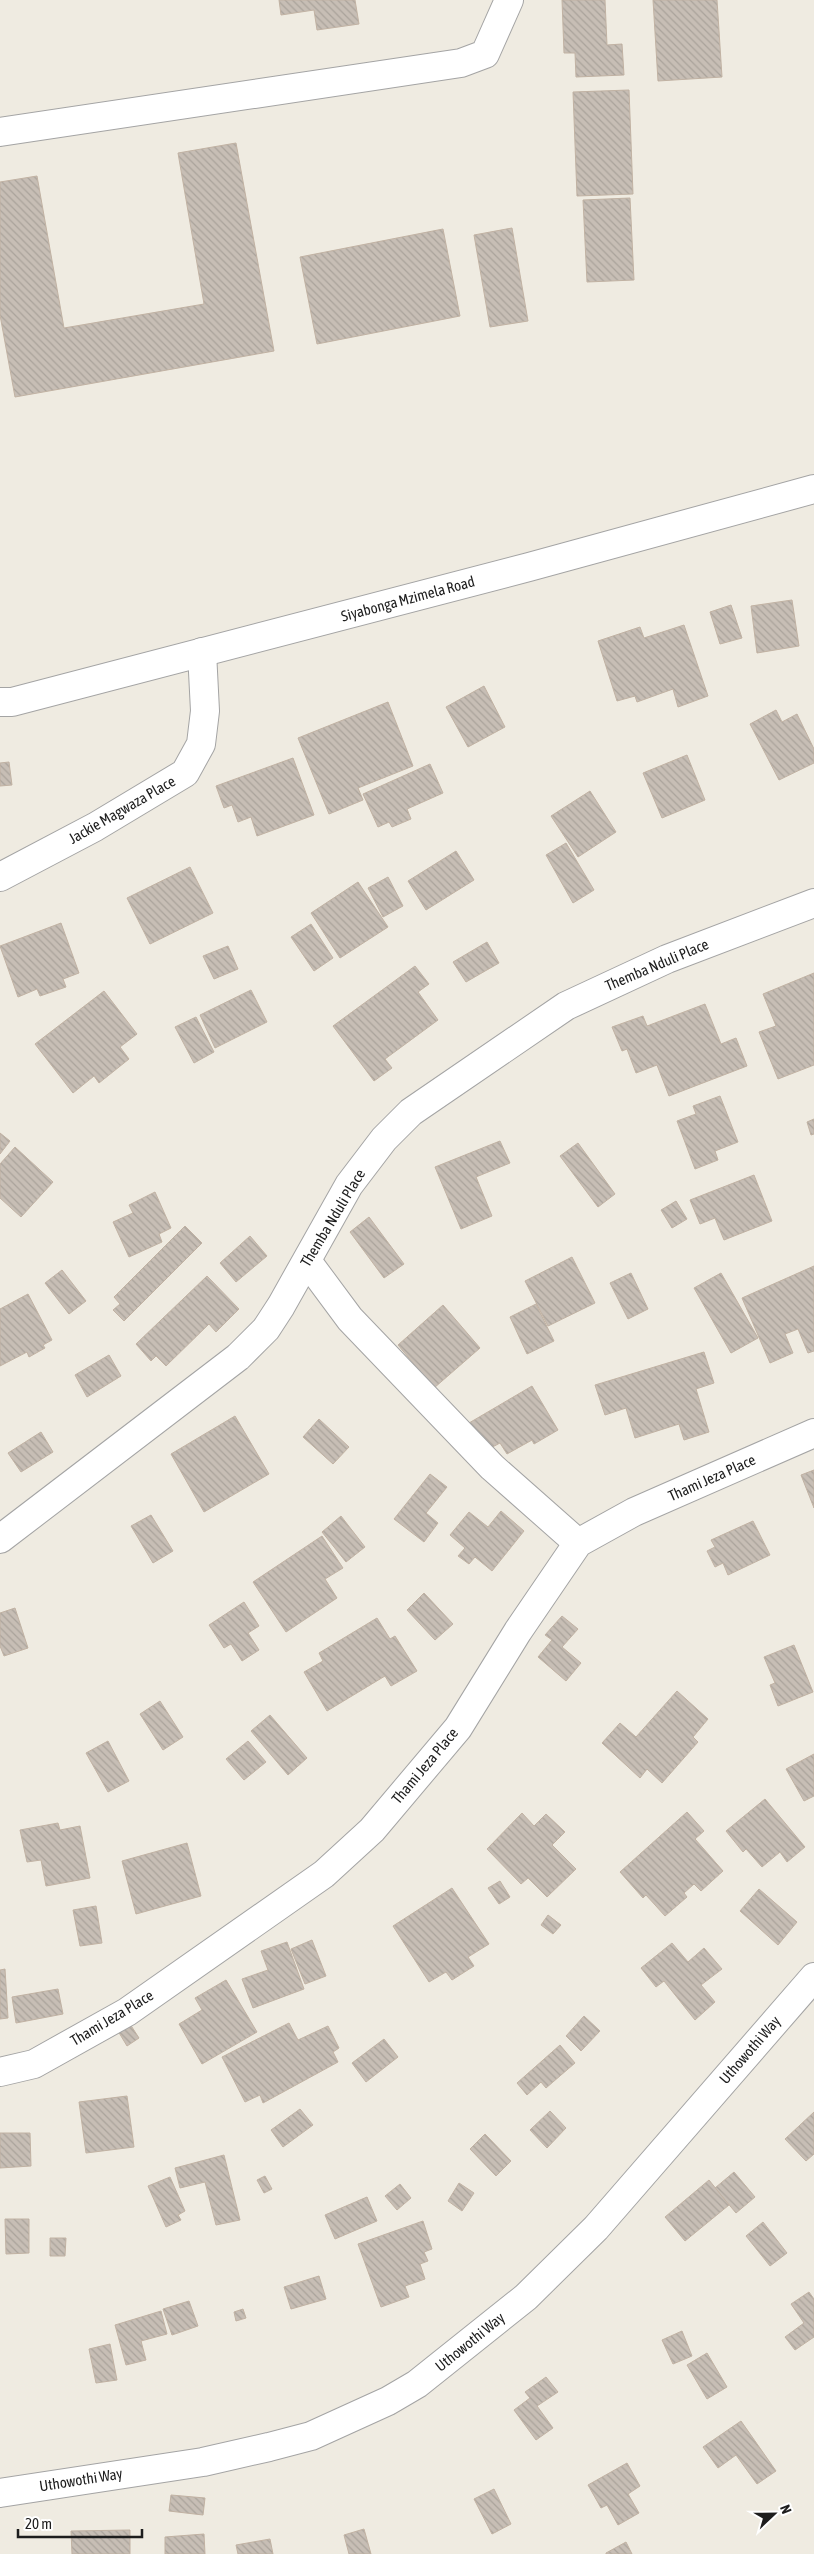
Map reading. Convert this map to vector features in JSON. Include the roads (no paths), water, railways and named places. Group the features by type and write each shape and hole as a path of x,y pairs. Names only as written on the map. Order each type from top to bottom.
{"street":[{"path":"0,132 462,63 485,54 508,0"},
{"name":"Siyabonga Mzimela Road","path":"0,702 12,702 529,567 814,489"},
{"name":"Jackie Magwaza Place","path":"0,877 95,827 184,773 201,744 205,711 202,652"},
{"name":"Themba Nduli Place","path":"0,1538 238,1357 266,1329 307,1261 349,1185 384,1139 411,1112 566,1006 667,959 814,903"},
{"path":"307,1261 350,1319 492,1468 578,1543"},
{"name":"Thami Jeza Place","path":"0,2072 34,2064 127,2012 324,1874 352,1850 458,1728 578,1543 634,1512 814,1434"},
{"name":"Uthowothi Way","path":"0,2493 203,2462 269,2447 311,2436 388,2401 417,2384 526,2297 596,2228 814,1977"}]}
